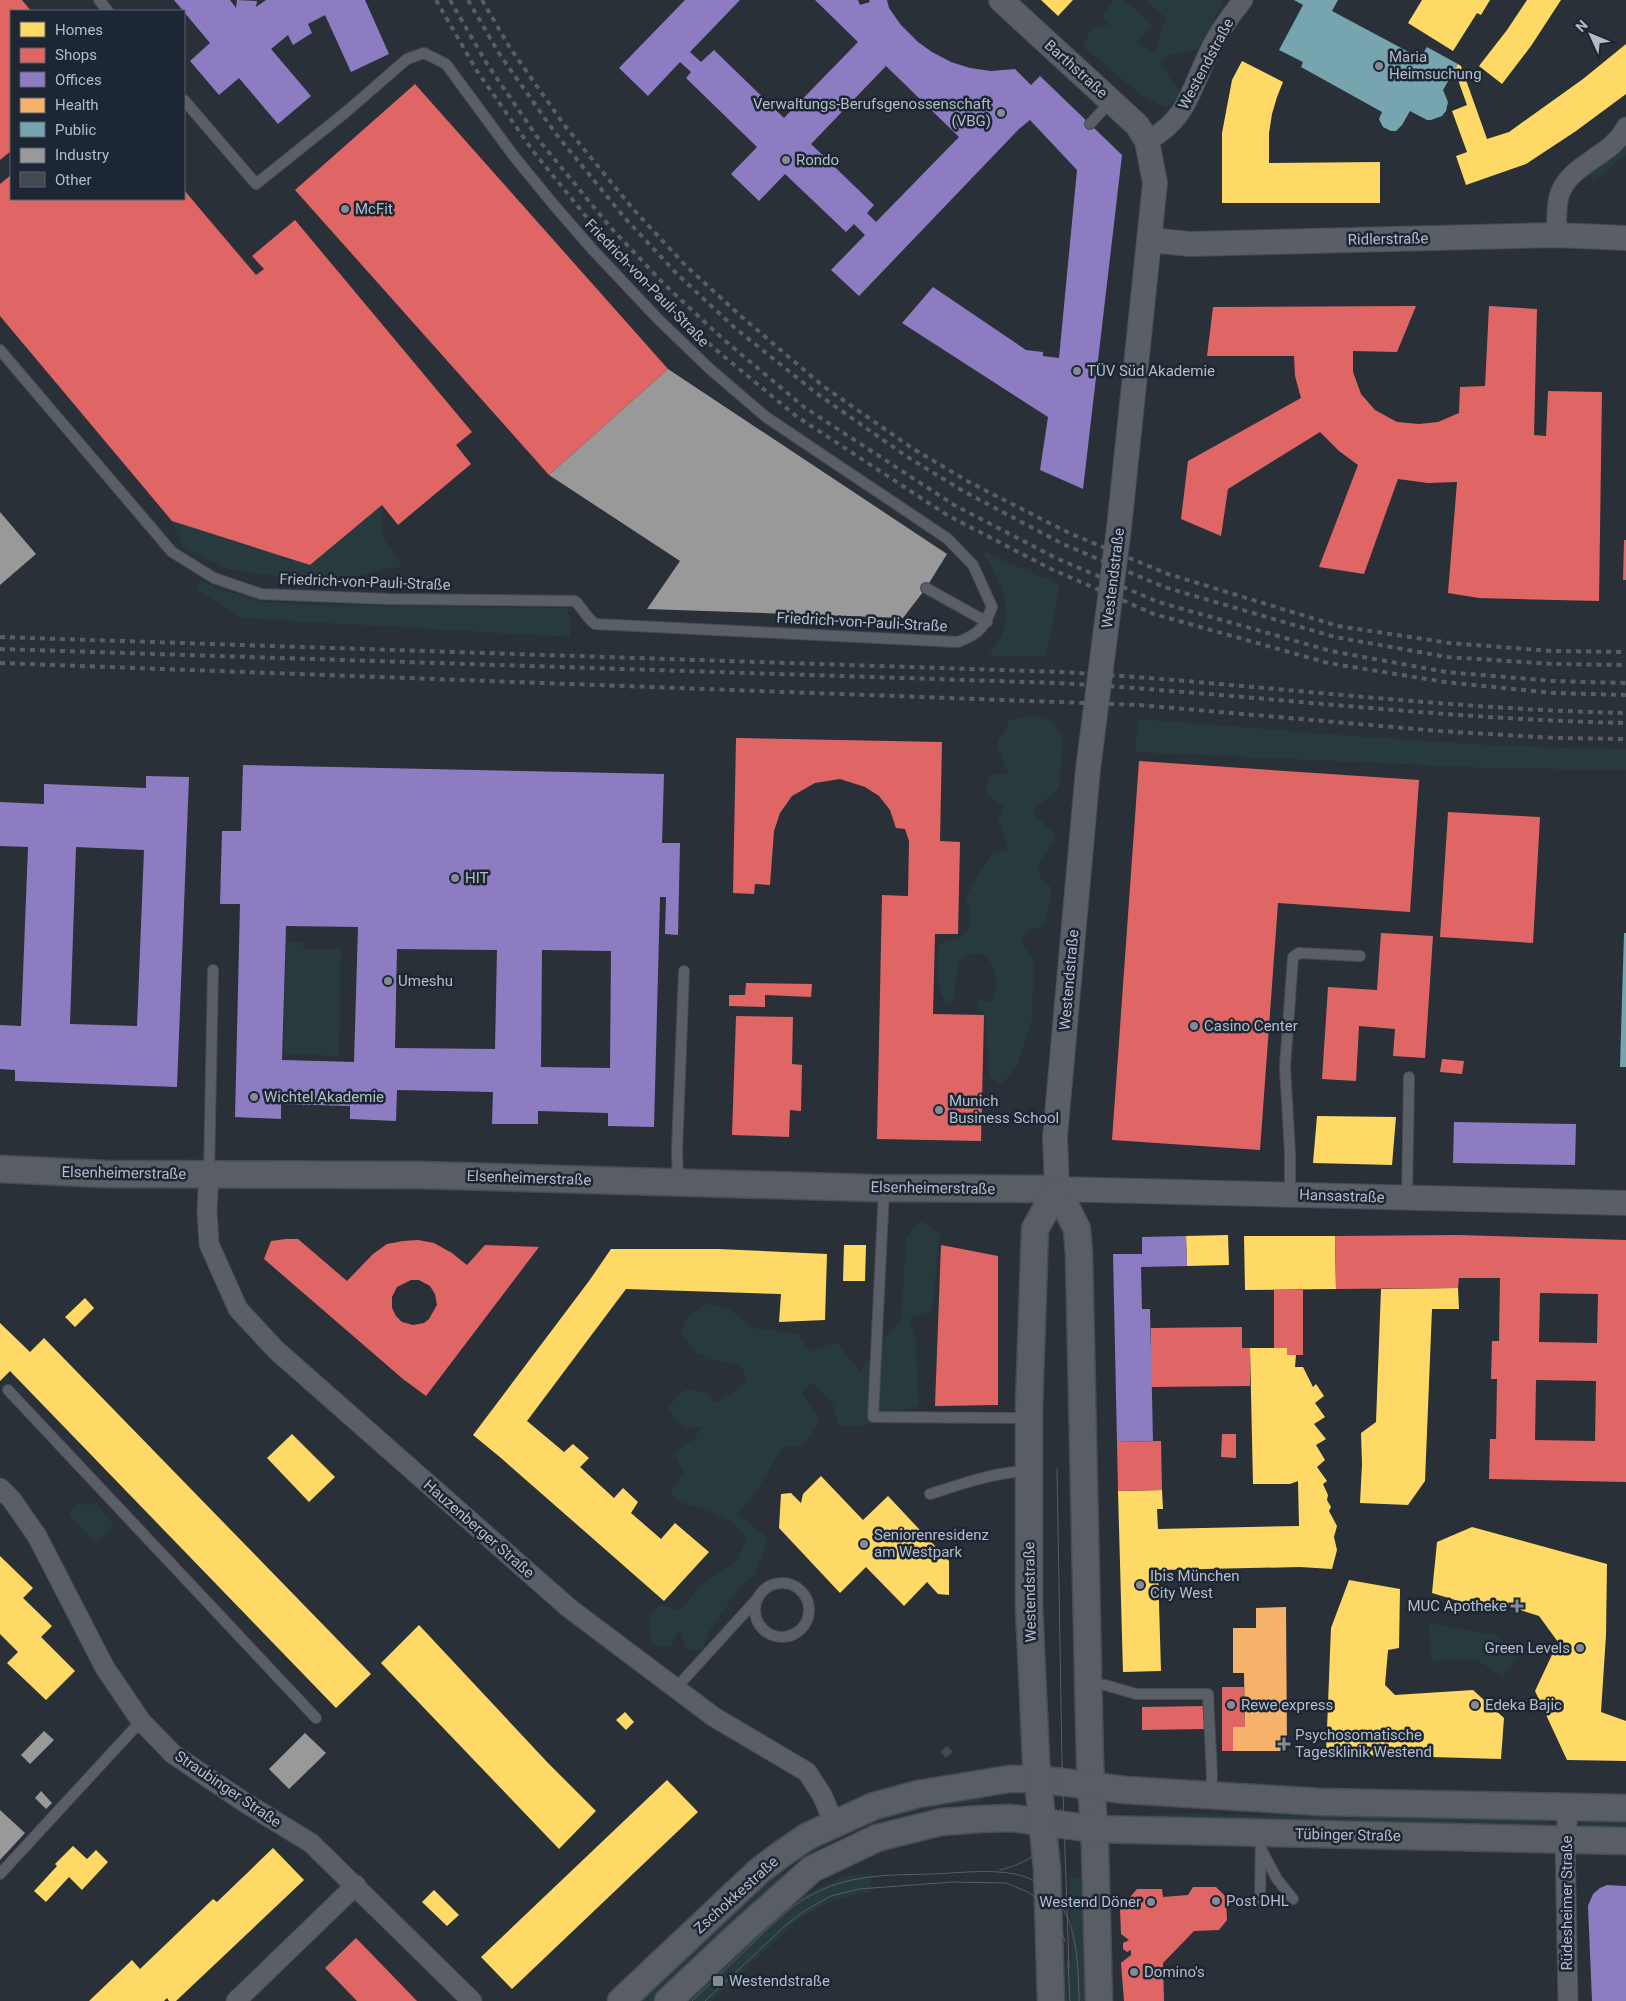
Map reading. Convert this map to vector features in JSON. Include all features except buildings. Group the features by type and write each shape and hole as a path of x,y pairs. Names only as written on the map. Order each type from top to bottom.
{"main road":[{"name":"Elsenheimerstraße","path":"0,1170 106,1174 420,1175 884,1188 1057,1189"},
{"name":"Westendstraße","path":"1051,2001 1048,1877 1038,1779 1029,1606 1028,1471 1031,1313 1036,1229 1057,1189"},
{"name":"Westendstraße","path":"1057,1189 1077,1229 1079,1255 1089,1684 1082,1784 1083,1828 1099,2001"},
{"name":"Zschokkestraße","path":"621,2001 759,1871 780,1854 808,1836 834,1823 874,1806 918,1794 1003,1780 1038,1779 1082,1784"},
{"path":"1082,1784 1125,1790 1321,1802 1626,1808"},
{"name":"Zschokkestraße","path":"668,2001 736,1936 812,1869 877,1838 941,1822 1011,1818 1083,1828"},
{"name":"Tübinger Straße","path":"1083,1828 1260,1841 1565,1839 1626,1841"}],"street":[{"name":"Barthstraße","path":"1001,0 1112,100 1137,125 1146,141"},
{"name":"Westendstraße","path":"1057,1189 1055,1137 1088,769 1119,528 1155,183 1146,141 1168,127 1184,109 1210,51 1229,17 1243,0"},
{"path":"1556,235 1559,197 1568,180 1574,173 1616,142 1626,127"},
{"name":"Ridlerstraße","path":"1149,240 1190,244 1556,235 1626,238"},
{"name":"Hauzenberger Straße","path":"209,1175 209,1244 238,1309 276,1350 569,1608 714,1717 807,1772 822,1794 834,1823"},
{"name":"Hansastraße","path":"1057,1189 1626,1204"},
{"name":"Straubinger Straße","path":"0,1488 12,1500 37,1536 105,1668 141,1721 173,1754 244,1802 311,1842 472,2001"},
{"name":"Rüdesheimer Straße","path":"1568,2001 1565,1839 1569,1806"},
{"path":"236,2001 356,1885"}],"lane":[{"path":"99,0 107,10"},
{"name":"Friedrich-von-Pauli-Straße","path":"0,350 172,552 214,578 262,594 388,598 575,600 583,608 586,617 595,624 958,642 975,636 987,622 992,607 974,565 948,539 766,417 703,363 659,320 558,210 513,154 446,64 424,54 406,59 346,112 256,184 185,101"},
{"path":"1090,124 1112,100"},
{"path":"926,588 987,622"},
{"path":"1290,1195 1291,1168 1285,1067 1292,957 1299,953 1360,956"},
{"path":"209,1175 213,970"},
{"path":"678,1181 677,1150 684,971"},
{"path":"1407,1198 1409,1078"},
{"path":"884,1188 873,1417 1029,1418"},
{"path":"8,1390 316,1718"},
{"path":"930,1494 986,1477 1008,1472 1028,1471"},
{"path":"676,1688 758,1598 770,1586 787,1584 795,1587 807,1601 809,1610 803,1627 788,1637 770,1635 763,1629 739,1619"},
{"path":"758,1598 755,1614 763,1629"},
{"path":"1089,1684 1105,1685 1136,1694 1208,1694 1212,1775 1211,1795"},
{"path":"0,1874 141,1721"},
{"path":"1260,1841 1277,1879 1293,1899"},
{"path":"1260,1841 1260,1901"}],"green space":[{"path":"1114,0 1124,0 1152,25 1138,42 1152,54 1157,47 1162,28 1167,19 1146,0 1223,0 1202,49 1169,55 1160,64 1181,93 1166,108 1141,95 1083,46 1091,29 1110,25 1101,16"},
{"path":"1626,145 1626,155 1594,181 1589,174"},
{"path":"382,505 382,536 403,567 389,568 351,578 263,575 224,568 182,546 172,521 310,565"},
{"path":"982,551 1060,585 1046,657 989,656 1004,629 1006,611 1000,584"},
{"path":"199,580 225,591 264,602 315,605 567,608 570,618 570,637 242,618 196,589"},
{"path":"1029,715 1052,721 1063,738 1059,788 1033,810 1037,817 1054,834 1054,840 1039,863 1040,877 1052,888 1046,924 1025,933 1021,943 1034,959 1032,1019 1017,1066 1001,1085 989,1077 985,1014 976,1008 979,999 991,1002 994,995 996,976 992,965 982,953 965,956 958,961 954,1000 949,1004 940,991 938,984 939,945 945,940 956,940 968,931 971,910 965,898 991,854 1009,850 998,821 1004,807 986,793 989,775 1008,773 996,745 1010,720"},
{"path":"1138,719 1504,746 1626,749 1626,770 1490,768 1135,752"},
{"path":"286,942 303,942 303,949 341,949 339,1056 283,1054"},
{"path":"920,1221 940,1232 932,1310 909,1319 916,1338 918,1406 865,1426 839,1427 832,1402 812,1382 802,1392 820,1422 802,1447 783,1446 758,1489 738,1514 768,1539 755,1576 741,1585 711,1629 701,1651 685,1648 679,1631 670,1647 651,1644 649,1613 662,1605 680,1611 700,1586 737,1560 747,1538 734,1523 711,1512 681,1502 670,1493 684,1473 674,1453 695,1438 702,1426 684,1430 668,1408 684,1389 707,1392 714,1403 734,1392 747,1381 741,1366 718,1361 696,1353 681,1332 689,1315 706,1304 728,1308 752,1328 798,1334 810,1352 836,1342 860,1372 882,1341 901,1321 906,1238"},
{"path":"95,1501 114,1526 96,1543 69,1513 79,1503 90,1506"},
{"path":"1428,1623 1495,1635 1520,1653 1503,1677 1477,1660 1432,1661"},
{"path":"982,1797 982,1802 938,1807 896,1816 856,1830 804,1857 783,1873 772,1890 655,2001 637,2001 776,1870 831,1836 910,1806"},
{"path":"1548,1811 1548,1830 1155,1818 1155,1813 1344,1817 1354,1815"},
{"path":"1585,1819 1626,1820 1626,1832 1581,1829 1580,1825"},
{"path":"871,1873 871,1893 849,1896 830,1902 812,1911 794,1923 712,2001 686,2001 777,1915 802,1896 844,1876"},
{"path":"1084,1877 1085,2001 1062,2001 1067,1995 1066,1963 1072,1961 1069,1878"}],"tram line":[{"path":"1057,1469 1062,1762 1069,1968"},
{"path":"1000,1870 1023,1862 1040,1850 1053,1832 1061,1809"},
{"path":"692,2001 769,1927 800,1902 817,1892 845,1882 873,1877 984,1872 1015,1874 1036,1881 1051,1893 1062,1907 1070,1924 1075,1943 1079,2001"},
{"path":"705,2001 786,1925 806,1910 831,1896 859,1889 952,1882 1006,1883 1028,1892 1044,1904 1058,1923 1065,1941"},
{"path":"1068,1961 1070,2001"}],"railway":[{"path":"436,0 477,71 533,151 602,236 656,293 715,349 796,416 947,515 1051,569 1154,614 1328,663 1445,682 1553,693 1626,695"},
{"path":"450,0 487,64 542,144 611,228 665,285 723,339 804,407 954,505 1056,558 1158,602 1331,651 1446,672 1553,681 1626,683"},
{"path":"468,0 500,55 556,134 624,217 677,274 735,328 816,393 906,456 963,491 1063,544 1164,587 1335,637 1447,657 1553,664 1626,665"},
{"path":"482,0 510,48 565,126 633,209 686,266 743,318 823,386 912,448 969,482 1069,533 1168,574 1338,626 1449,643 1552,651 1626,652"},
{"path":"0,637 1061,672 1202,682 1414,701 1555,711 1626,713"},
{"path":"0,649 1059,683 1484,717 1626,723"},
{"path":"0,663 1139,705 1439,731 1555,738 1626,739"}],"place":[{"name":"Maria Heimsuchung","path":"1379,66"},
{"name":"Verwaltungs-Berufsgenossenschaft (VBG)","path":"1001,113"},
{"name":"Rondo","path":"786,160"},
{"name":"McFit","path":"345,209"},
{"name":"TÜV Süd Akademie","path":"1077,371"},
{"name":"HIT","path":"455,878"},
{"name":"Umeshu","path":"388,981"},
{"name":"Casino Center","path":"1194,1026"},
{"name":"Wichtel Akademie","path":"254,1097"},
{"name":"Munich Business School","path":"939,1110"},
{"name":"Seniorenresidenz am Westpark","path":"864,1544"},
{"name":"Ibis München City West","path":"1140,1585"},
{"name":"MUC Apotheke","path":"1517,1606"},
{"name":"Green Levels","path":"1580,1648"},
{"name":"Rewe express","path":"1231,1705"},
{"name":"Edeka Bajic","path":"1475,1705"},
{"name":"Psychosomatische Tagesklinik Westend","path":"1284,1744"},
{"name":"Post DHL","path":"1216,1901"},
{"name":"Westend Döner","path":"1151,1902"},
{"name":"Domino's","path":"1134,1972"},
{"name":"Westendstraße","path":"718,1981"}]}
